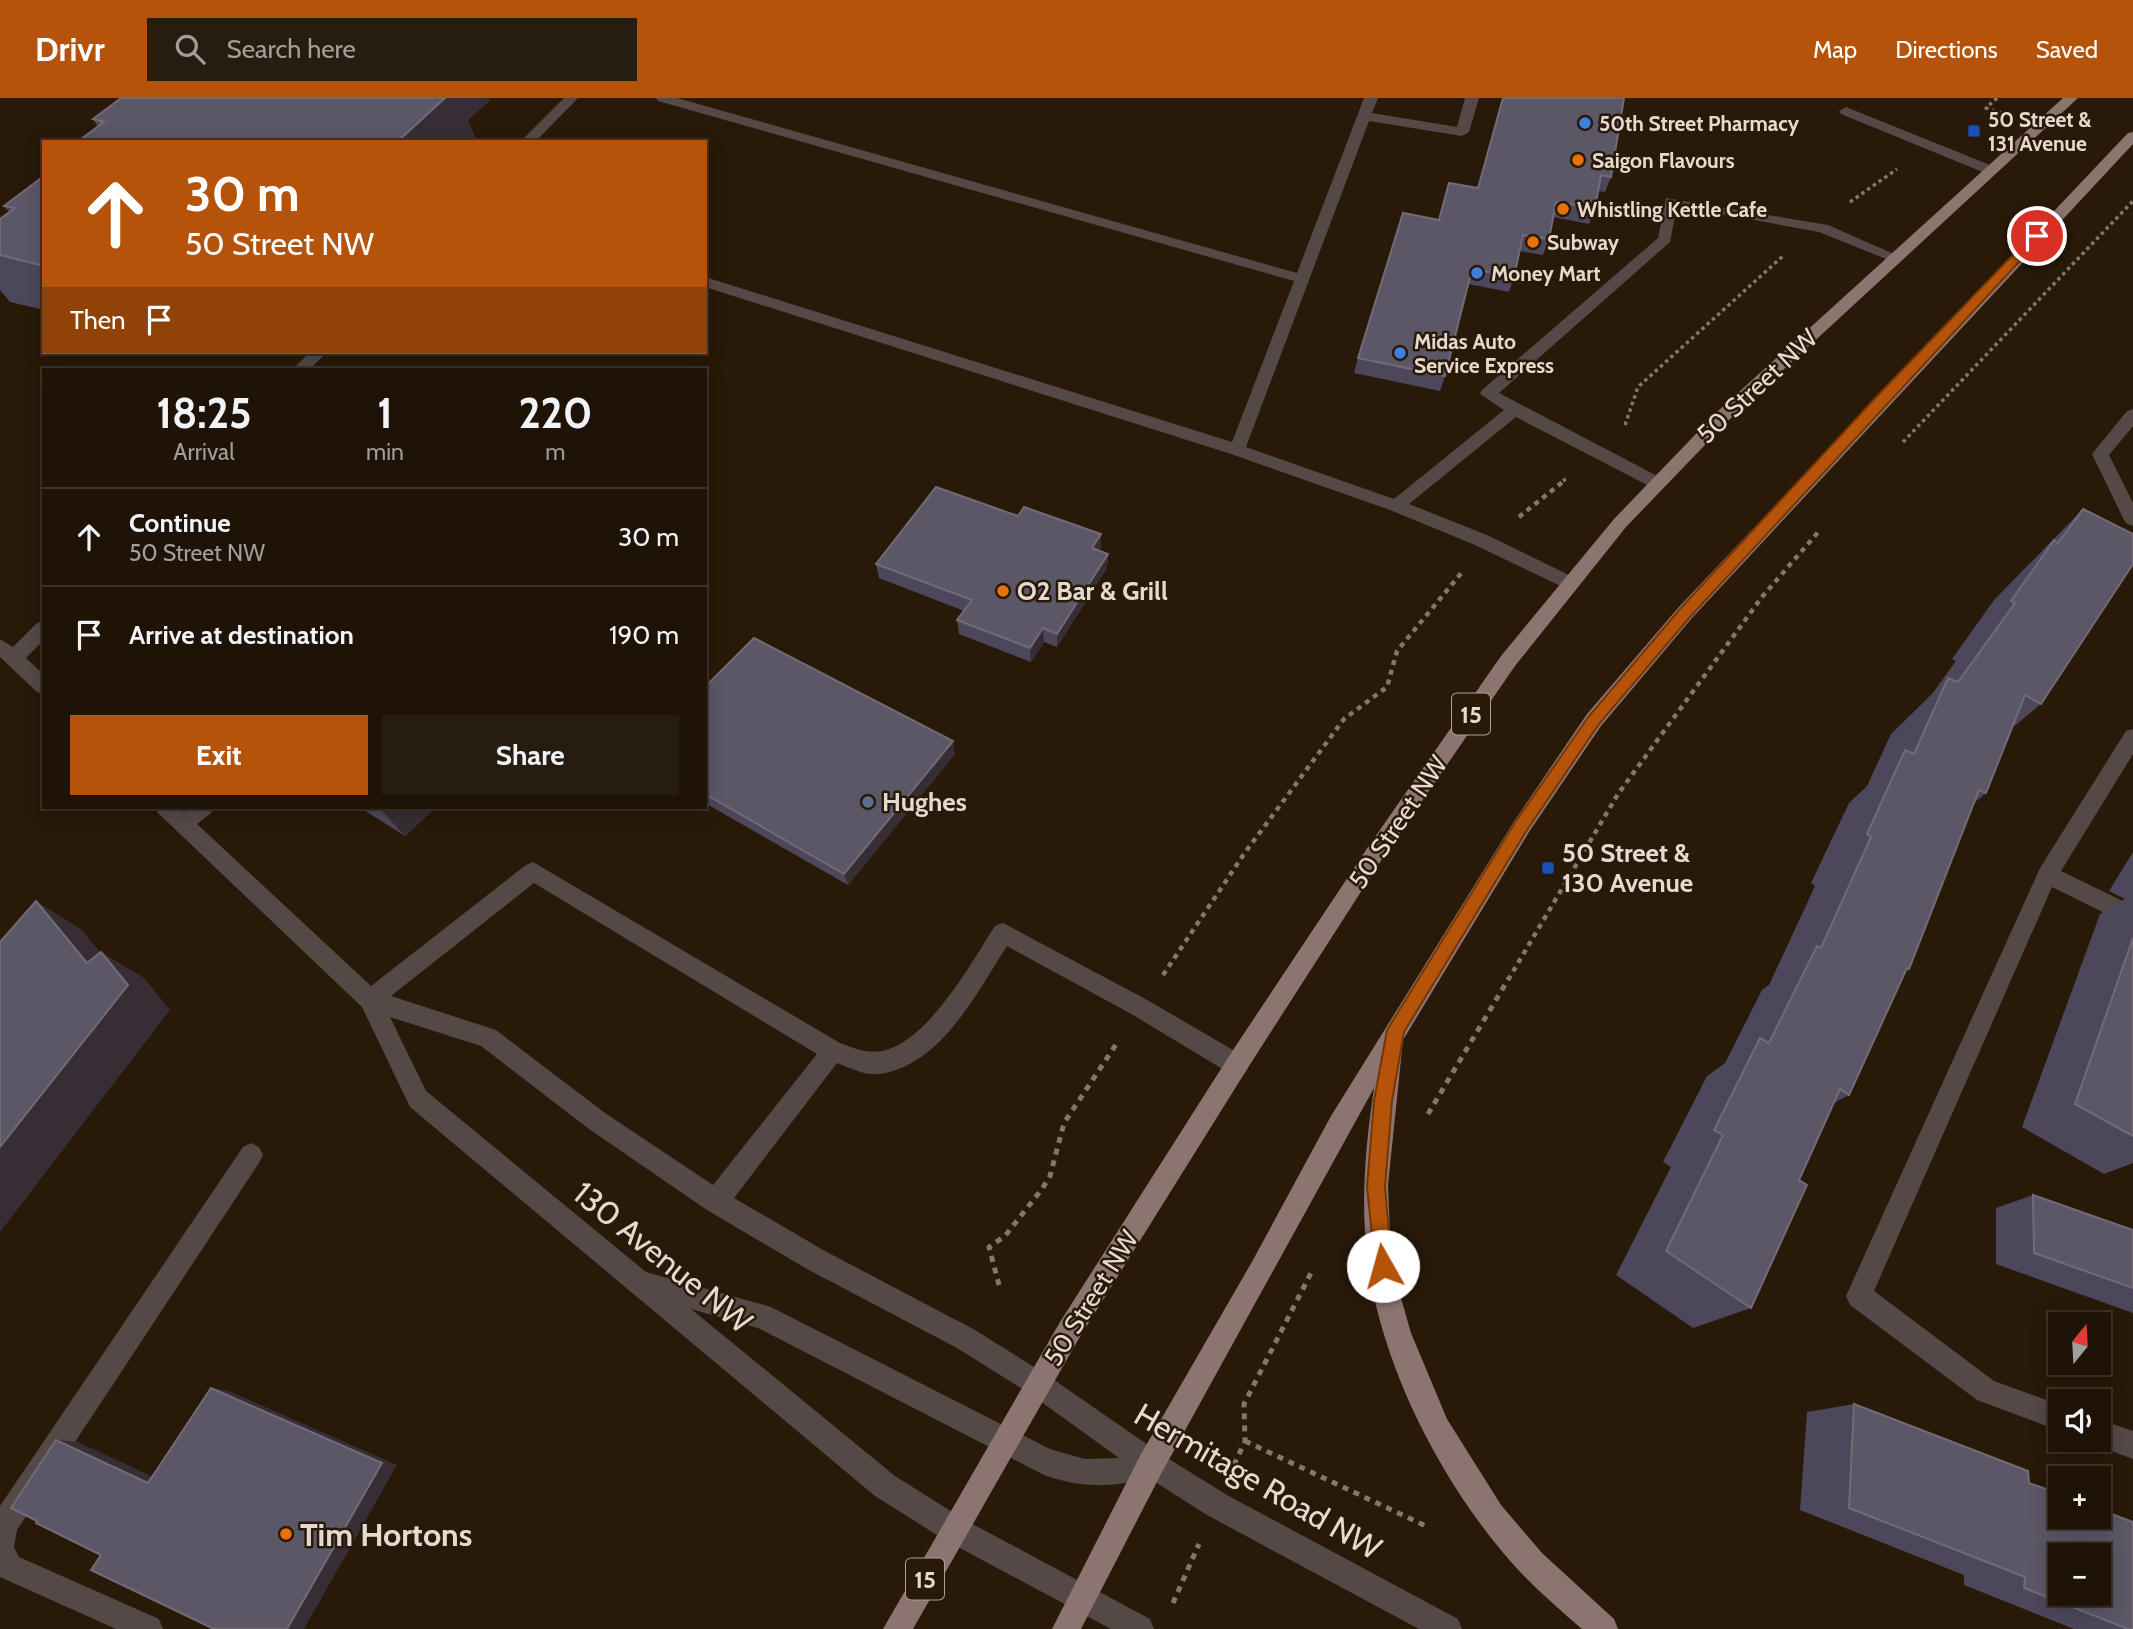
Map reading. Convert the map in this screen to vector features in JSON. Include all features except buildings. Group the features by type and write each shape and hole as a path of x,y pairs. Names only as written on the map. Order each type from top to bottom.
{"main road":[{"name":"50 Street NW","path":"897,1629 1038,1384 1237,1065 1443,754 1508,662 1569,583 1657,483 1770,372 2071,98"},
{"path":"1066,1629 1151,1464 1262,1269 1339,1124 1522,826 1594,720 1685,613 1755,537 2133,136"},
{"path":"1395,1030 1383,1101 1376,1187 1379,1245 1390,1307 1411,1371 1441,1435 1480,1499 1522,1552 1570,1600 1604,1629"}],"street":[{"path":"529,140 571,98"},
{"path":"663,98 1302,279"},
{"path":"1237,450 1371,98"},
{"path":"1364,116 1462,132 1472,98"},
{"path":"1846,111 1990,170"},
{"path":"1657,483 1488,394 1665,239 1671,201 1816,226 1896,258"},
{"path":"707,283 1237,450 1396,506 1487,543 1569,583"},
{"path":"302,368 317,354"},
{"path":"1396,506 1515,409"},
{"path":"2133,415 2100,454 2133,520"},
{"path":"42,629 7,652 42,685"},
{"path":"2048,1414 1986,1391 1859,1296 2047,874 2133,737"},
{"name":"130 Avenue NW","path":"167,809 370,1000 418,1098 886,1486 956,1530"},
{"path":"183,824 202,809"},
{"path":"370,1000 533,871 833,1051 858,1060 880,1063 913,1051 930,1036 1003,933 1141,1008 1237,1065"},
{"path":"2047,874 2133,917"},
{"name":"130 Avenue NW","path":"370,1000 488,1038 597,1121 716,1201 816,1260 965,1339 1038,1384"},
{"path":"716,1201 833,1051"},
{"path":"149,1629 9,1567 0,1548 4,1525 251,1155"},
{"path":"640,1281 762,1316 1044,1461 1079,1474 1113,1474 1151,1464"},
{"name":"Hermitage Road NW","path":"1038,1384 1151,1464 1217,1505 1448,1629"},
{"path":"2111,1437 2133,1445"},
{"path":"956,1530 1140,1629"}],"path":[{"path":"1997,98 1986,108 2004,115 1997,121"},
{"path":"999,1285 989,1247 1005,1236 1050,1176 1064,1123 1244,854 1336,729 1350,711 1380,695 1386,687 1394,670 1397,651 1487,543 1599,453 1624,426 1638,387 1816,226 1930,146"},
{"path":"1900,444 2133,201"},
{"path":"1427,1117 1618,794 1762,597 1821,529"},
{"path":"1172,1604 1245,1441 1244,1404 1314,1267"},
{"path":"1245,1441 1428,1527"}],"place":[{"name":"50th Street Pharmacy","path":"1585,123"},
{"name":"50 Street & 131 Avenue","path":"1974,131"},
{"name":"Saigon Flavours","path":"1578,160"},
{"name":"Whistling Kettle Cafe","path":"1563,209"},
{"name":"Subway","path":"1533,242"},
{"name":"Money Mart","path":"1477,273"},
{"name":"Midas Auto Service Express","path":"1400,353"},
{"name":"O2 Bar & Grill","path":"1003,591"},
{"name":"Hughes","path":"868,802"},
{"name":"50 Street & 130 Avenue","path":"1548,868"},
{"name":"Tim Hortons","path":"286,1534"}],"route":[{"path":"1383,1266 1379,1245 1376,1187 1383,1101 1395,1030 1522,826 1594,720 1685,613 2037,236"}]}
